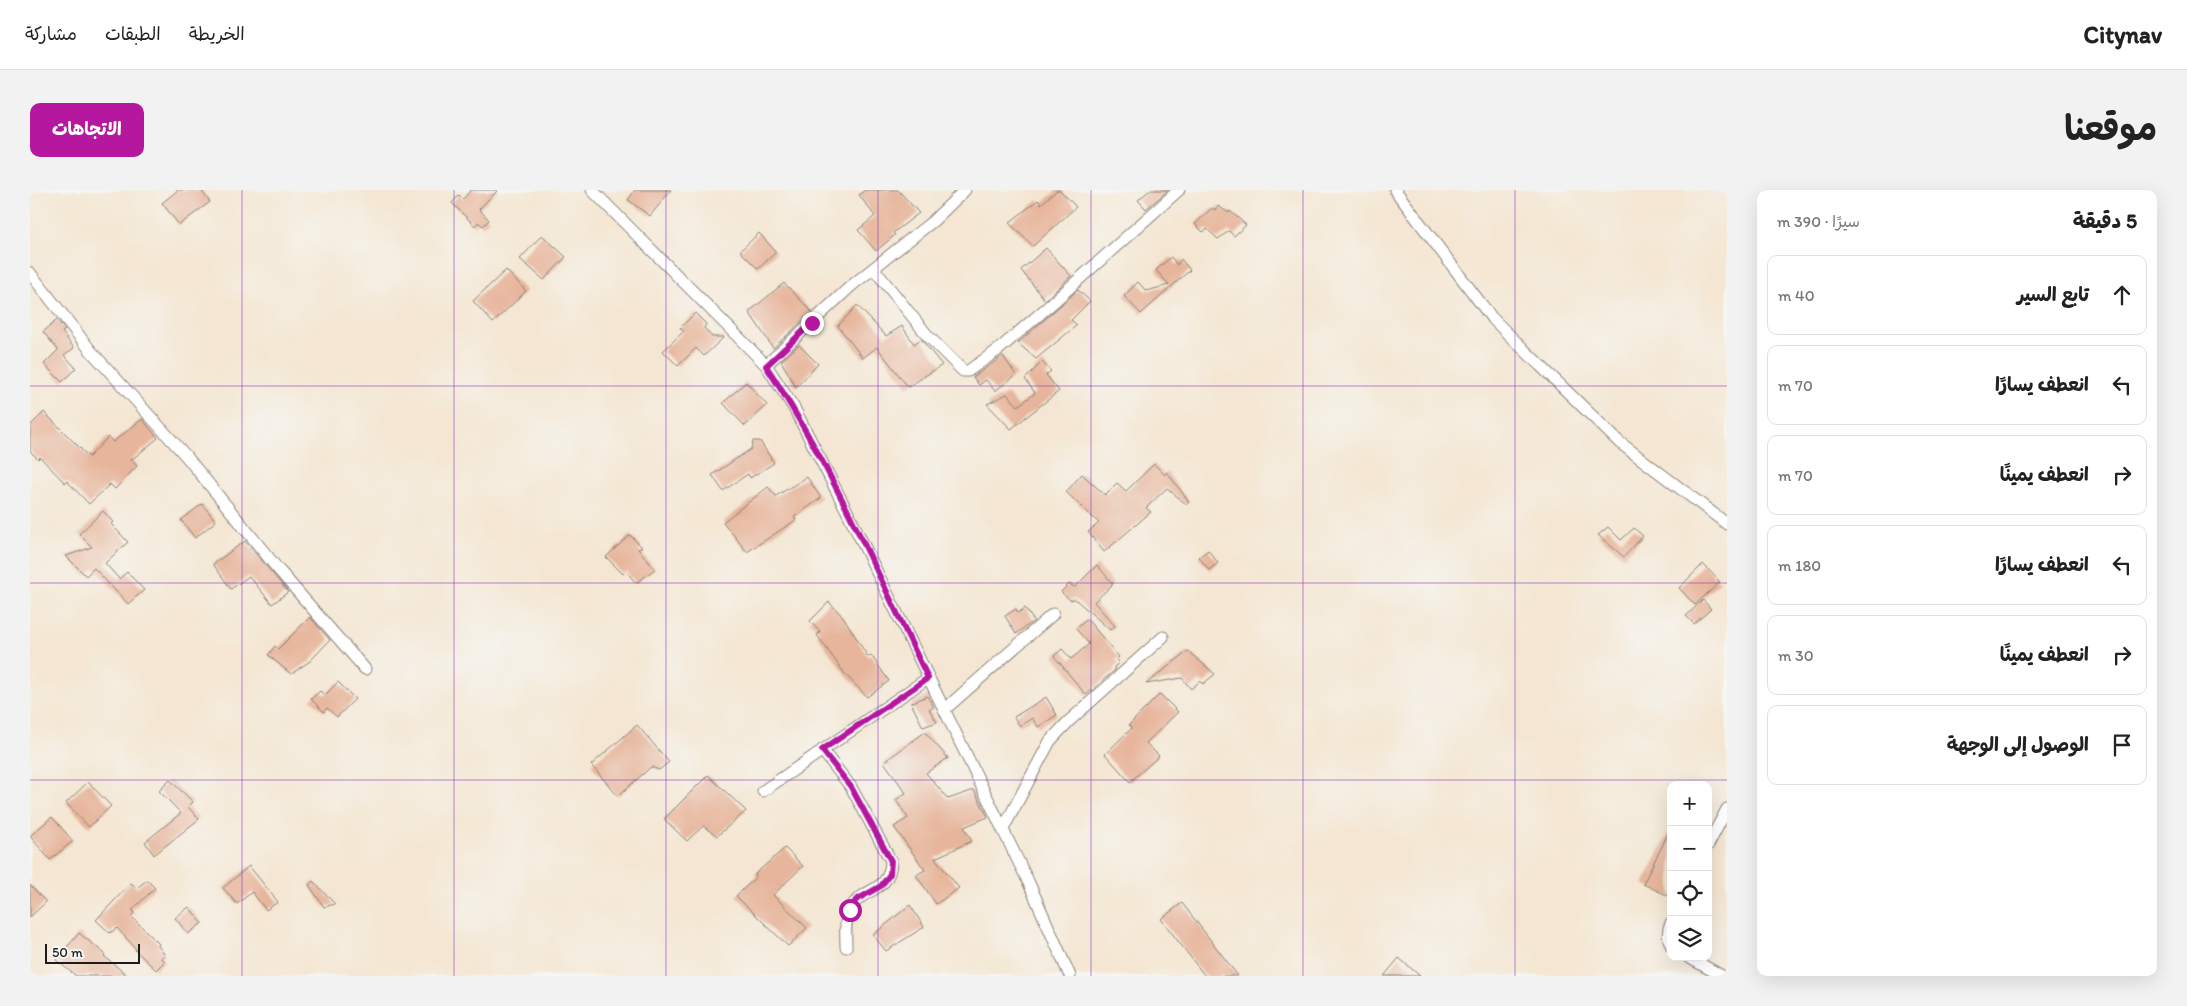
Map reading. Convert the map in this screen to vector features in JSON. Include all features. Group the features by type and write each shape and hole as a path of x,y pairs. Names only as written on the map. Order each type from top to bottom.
{"street":[{"path":"592,190 766,366 798,417 848,513 1003,829 1070,976"},
{"path":"766,366 851,286 933,221 965,190"},
{"path":"874,269 928,336 962,371 968,371 998,350 1042,313 1179,190"},
{"path":"1395,190 1491,317 1513,340 1620,442 1727,524"},
{"path":"30,272 90,351 186,456 277,568 365,669"},
{"path":"944,710 1053,614"},
{"path":"1003,829 1050,741 1068,722 1163,637"},
{"path":"763,791 928,678"},
{"path":"822,750 851,787 891,861 890,874 881,886 856,900 850,910 846,923 846,948"},
{"path":"1712,837 1727,809"},
{"path":"1695,961 1722,976"}],"building":[{"path":"178,190 201,190 210,202 179,225 162,203"},
{"path":"471,190 498,190 479,209 489,220 483,226 478,222 475,226 452,203 459,195 463,199"},
{"path":"635,190 671,190 650,216 628,200"},
{"path":"865,190 898,190 919,213 893,233 895,235 876,251 858,230 875,216 859,195"},
{"path":"1057,190 1060,190 1076,207 1033,246 1009,223 1038,200 1041,204"},
{"path":"1150,190 1168,190 1146,209 1138,200"},
{"path":"1218,206 1229,213 1230,211 1246,225 1234,236 1229,231 1218,239 1207,229 1203,232 1195,224 1212,208 1215,210"},
{"path":"759,233 776,252 758,269 740,251"},
{"path":"542,235 566,257 544,280 520,259"},
{"path":"1046,248 1071,276 1045,300 1021,270"},
{"path":"1171,257 1177,265 1181,259 1190,270 1141,314 1124,296 1138,282 1146,291 1169,285 1156,270"},
{"path":"506,270 526,291 493,323 473,301"},
{"path":"784,283 812,312 773,348 749,312"},
{"path":"1078,290 1090,301 1071,320 1077,325 1036,359 1018,343"},
{"path":"857,305 886,336 902,326 914,344 921,339 942,365 908,387 877,347 863,358 838,326"},
{"path":"695,313 706,324 704,328 712,337 724,337 704,356 696,348 678,366 663,351 684,331 680,328"},
{"path":"57,320 65,330 62,332 74,348 64,355 76,368 62,382 44,364 58,350 43,332"},
{"path":"799,345 818,364 796,387 781,361"},
{"path":"1003,356 1016,375 995,391 986,380 979,385 973,377"},
{"path":"1042,362 1051,371 1046,375 1059,391 1011,429 987,404 1007,394 1018,406 1035,393 1025,379"},
{"path":"746,382 767,405 745,426 723,403"},
{"path":"44,412 89,457 108,437 113,442 142,419 158,438 131,460 137,466 115,489 110,484 89,504 67,481 65,483 40,457 38,459 30,451 30,426"},
{"path":"753,441 760,441 774,463 750,478 748,474 723,491 712,475 751,449"},
{"path":"1154,464 1165,475 1167,472 1189,502 1186,504 1167,488 1146,508 1151,512 1104,552 1088,532 1099,523 1066,492 1082,474 1105,495 1117,483 1126,491"},
{"path":"807,477 821,498 794,517 796,520 747,552 723,522 768,487 776,496"},
{"path":"202,504 216,521 195,538 181,520"},
{"path":"103,511 113,522 111,524 128,542 105,563 119,579 127,572 144,590 128,604 94,568 86,576 66,556 92,547 79,534"},
{"path":"1608,527 1621,540 1634,528 1643,536 1624,557 1598,535"},
{"path":"630,535 642,547 638,549 655,569 636,583 626,571 623,574 606,557"},
{"path":"245,541 288,592 272,604 249,576 231,589 213,564"},
{"path":"1208,550 1218,563 1209,570 1199,557"},
{"path":"1703,564 1720,582 1695,605 1679,588"},
{"path":"1097,565 1113,584 1094,602 1115,626 1110,630 1075,599 1070,600 1061,592 1069,584 1075,587"},
{"path":"1703,600 1711,609 1694,624 1686,616"},
{"path":"829,602 844,618 868,657 871,655 889,681 867,697 845,674 817,635 820,632 810,621"},
{"path":"1025,608 1034,621 1016,634 1005,616 1016,609 1018,613"},
{"path":"310,617 330,640 310,661 291,674 268,655 275,646 278,649"},
{"path":"1087,619 1119,657 1116,660 1119,663 1114,667 1115,670 1086,695 1054,656 1062,649 1071,659 1089,644 1076,629"},
{"path":"1188,651 1215,674 1203,684 1200,681 1191,689 1182,678 1146,684"},
{"path":"338,682 355,699 337,717 327,708 324,712 311,699 320,691 325,695"},
{"path":"1160,694 1178,712 1146,743 1159,756 1130,782 1105,754 1132,728 1129,725"},
{"path":"927,696 934,707 929,709 937,722 923,727 911,703"},
{"path":"1046,697 1057,715 1038,727 1032,718 1020,726 1014,717"},
{"path":"637,725 669,762 659,770 651,767 618,796 591,765"},
{"path":"925,732 948,758 926,773 948,799 974,790 988,817 964,827 972,841 935,858 959,888 936,904 916,875 925,870 894,827 908,818 896,800 906,793 884,762"},
{"path":"708,775 746,811 717,836 703,826 687,841 664,819"},
{"path":"170,780 193,802 188,807 199,819 154,855 145,842 181,813 159,791"},
{"path":"88,782 111,806 89,827 66,803"},
{"path":"52,817 73,841 50,860 30,836"},
{"path":"1667,836 1667,895 1643,884"},
{"path":"785,848 803,866 773,895 807,928 788,946 736,896 756,877 755,874"},
{"path":"249,866 278,902 266,910 252,892 237,904 223,888"},
{"path":"147,880 155,888 132,910 135,912 131,916 159,944 158,946 165,955 161,958 165,961 156,970 135,950 117,928 110,933 96,920 131,883 137,888"},
{"path":"313,881 335,904 324,907 309,885"},
{"path":"30,885 46,902 30,917"},
{"path":"1182,903 1238,976 1205,976 1161,919"},
{"path":"910,905 924,927 886,951 873,935"},
{"path":"189,907 202,923 188,934 175,918"},
{"path":"79,933 128,976 76,976 56,960"},
{"path":"1399,958 1420,976 1384,976"}],"route":[{"path":"812,323 766,366 794,408 848,513 928,678 822,750 851,787 891,861 890,874 881,886 856,900 850,910"}]}
